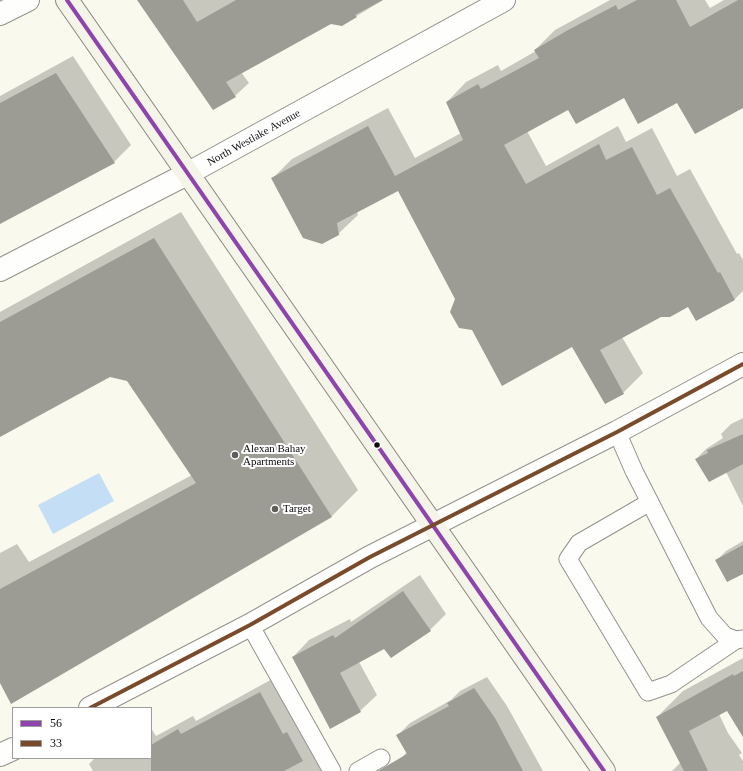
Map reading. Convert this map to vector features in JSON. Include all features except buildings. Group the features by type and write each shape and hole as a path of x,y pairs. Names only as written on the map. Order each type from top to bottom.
{"main road":[{"path":"67,0 604,771"}],"street":[{"path":"0,14 28,0"},
{"name":"North Westlake Avenue","path":"0,270 187,174 504,0"},
{"path":"92,707 250,624 432,524 617,432 743,364"},
{"path":"0,755 12,749"}],"lane":[{"path":"617,432 650,502 709,618 725,636 740,640"},
{"path":"650,502 579,543 568,559 648,692 671,684 740,640"},
{"path":"250,624 332,771"},
{"path":"358,771 381,758"}],"water":[{"path":"99,473 114,501 53,534 38,505"}],"transit line":[{"name":"56","path":"67,0 604,771"},
{"name":"33","path":"92,707 250,625 370,557 617,432 743,364"}],"place":[{"name":"Alexan Bahay Apartments","path":"235,455"},
{"name":"Target","path":"275,509"}]}
